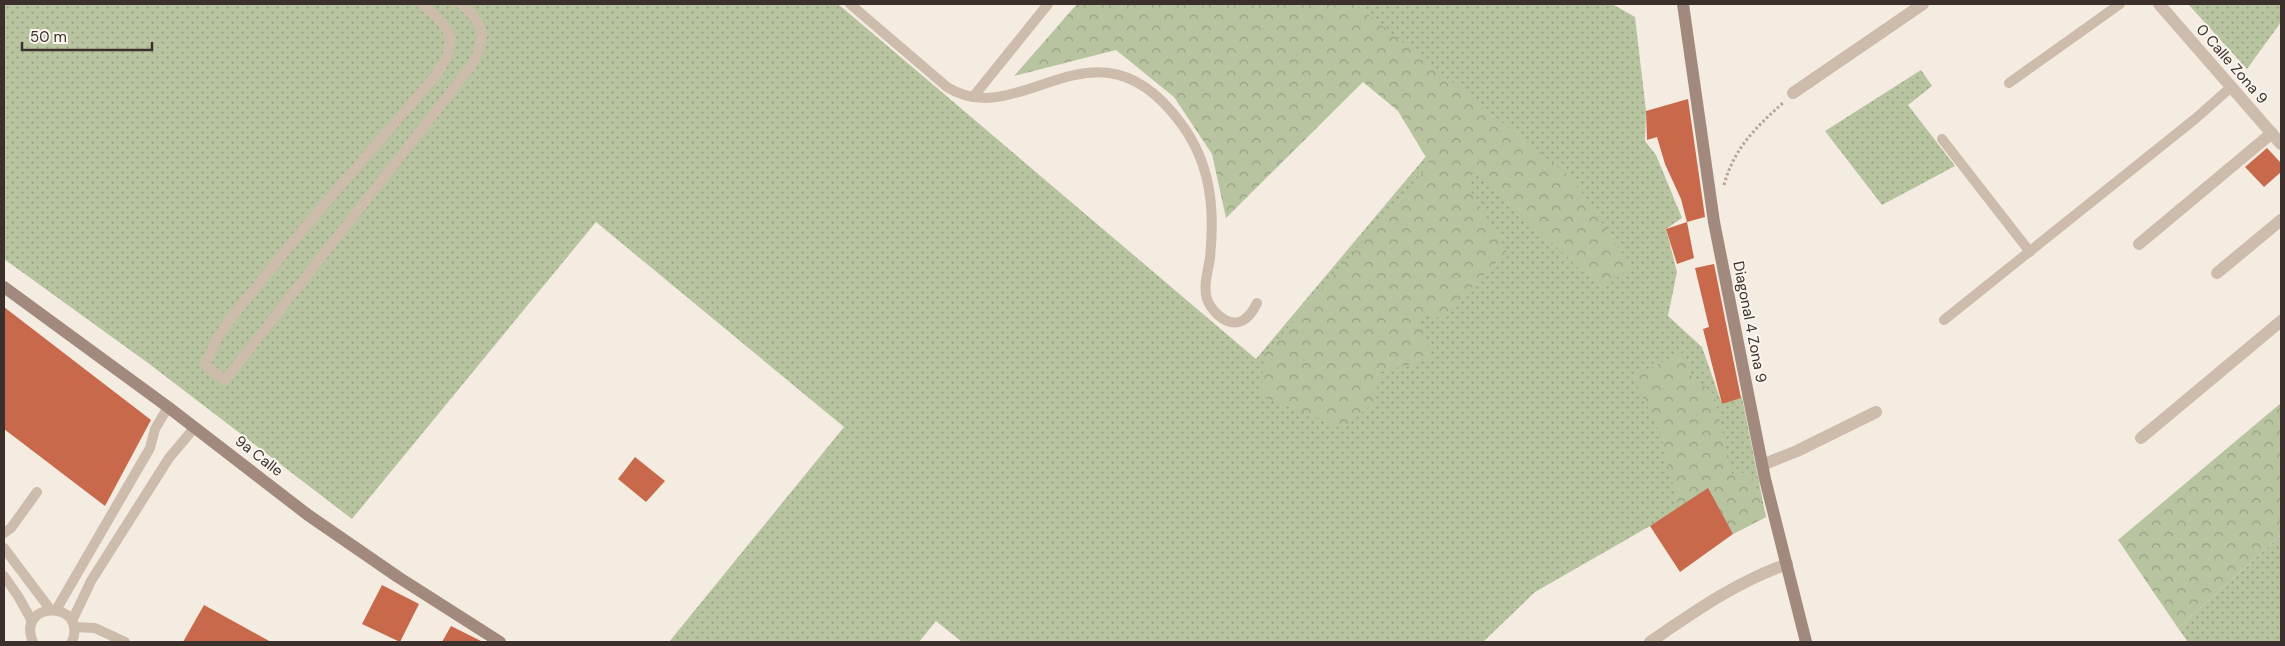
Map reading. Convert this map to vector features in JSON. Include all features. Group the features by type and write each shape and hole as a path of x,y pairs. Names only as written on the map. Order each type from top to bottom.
{"main road":[{"name":"Diagonal 4 Zona 9","path":"1683,4 1714,222 1762,466 1806,642"},
{"name":"9a Calle","path":"4,287 195,427 324,526 500,642"}],"street":[{"path":"1793,93 1924,4"},
{"name":"0 Calle Zona 9","path":"2159,4 2230,88 2278,139"},
{"path":"2139,244 2278,139"},
{"path":"2217,274 2281,220"},
{"path":"2141,438 2281,321"},
{"path":"1762,466 1797,452 1876,412"},
{"path":"1650,642 1725,592 1761,573 1787,564"}],"lane":[{"path":"422,4 450,32 451,42 444,63 436,75 305,227 228,322 217,339 205,365 225,380 472,65 478,54 483,33 480,24 461,4"},
{"path":"973,97 1048,4"},
{"path":"2009,83 2120,4"},
{"path":"855,5 947,87 960,95 990,98 1066,76 1105,71 1126,77 1144,86 1164,102 1192,140 1210,187 1212,232 1206,285 1207,300 1220,317 1235,324 1249,318 1257,303"},
{"path":"1944,320 2195,119 2230,88"},
{"path":"1942,139 2030,252"},
{"path":"53,610 150,448 155,429 168,407"},
{"path":"72,642 73,624 91,581 169,458 195,427"},
{"path":"4,533 11,528 36,492"},
{"path":"4,548 53,610"},
{"path":"4,576 32,621"},
{"path":"32,642 30,634 32,621 37,615 53,610 62,612 73,624 95,628 125,642"}],"path":[{"path":"1724,186 1733,158 1744,142 1793,93"}],"green space":[{"path":"4,4 838,4 1256,359 1443,136 1350,4 1612,4 1635,17 1646,111 1645,141 1656,155 1682,218 1666,229 1677,272 1668,316 1702,347 1722,404 1742,397 1766,517 1733,534 1708,489 1650,526 1535,592 1483,642 962,642 936,621 919,642 669,642 844,427 596,222 352,519 148,363 4,259"},
{"path":"1077,4 1355,4 1574,180 1631,267 1601,289 1475,170 1466,183 1507,251 1442,318 1418,315 1432,359 1380,372 1373,404 1343,428 1261,396 1264,355 1430,164 1398,111 1363,82 1226,218 1212,154 1174,97 1116,50 1014,76"},
{"path":"2188,4 2281,4 2281,22 2247,69"},
{"path":"1921,70 1932,86 1908,105 1955,166 1882,205 1825,131"},
{"path":"1684,352 1692,377 1714,394 1732,474 1750,472 1766,517 1733,534 1708,489 1679,508 1660,433 1633,376"},
{"path":"2281,403 2281,535 2178,628 2118,540"},
{"path":"2281,535 2281,642 2188,642 2178,628"}],"building":[{"path":"1688,99 1705,217 1687,222 1681,199 1665,164 1657,137 1647,140 1646,111"},
{"path":"2267,148 2281,163 2281,172 2264,187 2245,167"},
{"path":"1687,222 1694,258 1677,264 1666,229"},
{"path":"1714,264 1741,398 1722,404 1703,329 1709,327 1695,268"},
{"path":"4,307 151,420 105,506 4,429"},
{"path":"635,457 665,481 646,502 618,479"},
{"path":"1708,488 1733,534 1680,572 1650,526"},
{"path":"382,585 419,604 400,642 362,624"},
{"path":"204,605 271,642 183,642"},
{"path":"451,626 483,642 442,642"}]}
